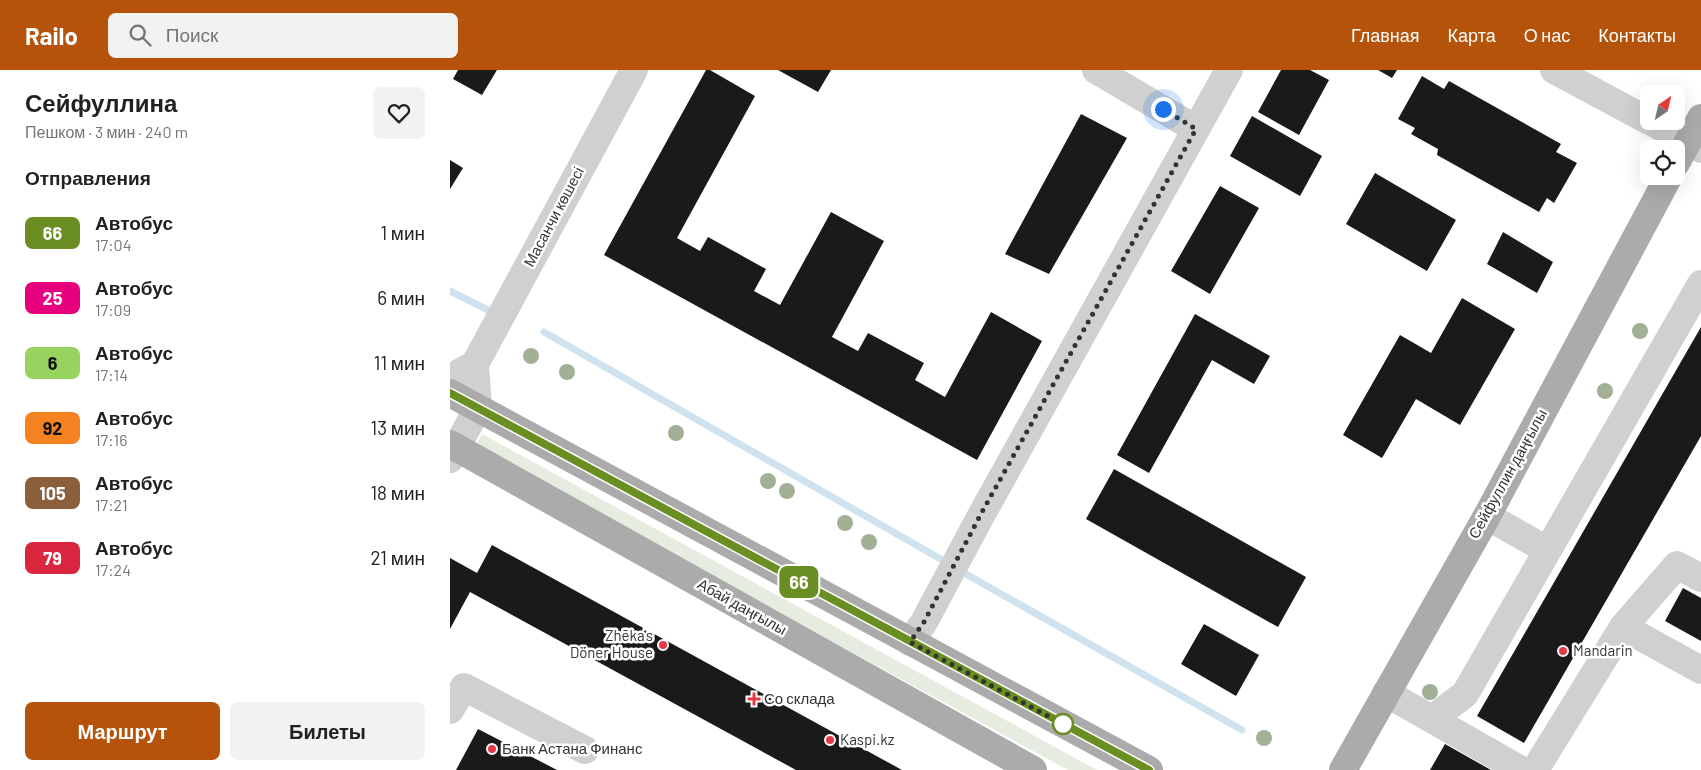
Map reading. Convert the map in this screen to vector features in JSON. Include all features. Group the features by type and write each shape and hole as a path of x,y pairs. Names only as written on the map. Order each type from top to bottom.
{"main road":[{"path":"1688,151 1701,118"},
{"name":"Сейфуллин даңғылы","path":"1343,770 1487,516 1664,185"},
{"path":"450,393 1149,770"},
{"name":"Абай даңғылы","path":"452,450 1033,770"}],"street":[{"name":"Масанчи көшесі","path":"475,364 634,70"},
{"path":"1096,70 1196,129"},
{"path":"910,642 924,622 982,512 1229,70"},
{"path":"1554,70 1640,116"},
{"path":"1661,130 1688,151"},
{"path":"1432,719 1465,694 1701,284"},
{"path":"450,378 475,364 478,408 452,450"},
{"path":"1487,516 1547,550"},
{"path":"1535,770 1623,627 1677,565 1701,578"},
{"path":"1623,627 1701,670"},
{"path":"450,710 464,687 585,750"},
{"path":"1386,693 1521,770"}],"shaded area":[{"path":"482,434 1097,770 1068,770 475,447"}],"building":[{"path":"458,70 497,70 482,95 453,79"},
{"path":"706,70 710,70 755,96 677,238 700,251 708,237 766,269 754,291 780,305 831,212 884,241 832,337 858,351 868,333 924,363 915,380 945,397 991,312 1042,341 977,460 604,255"},
{"path":"778,70 831,70 818,92"},
{"path":"1281,70 1310,70 1329,80 1299,135 1258,112"},
{"path":"1378,70 1397,70 1392,78"},
{"path":"1422,76 1444,89 1449,81 1561,144 1556,152 1577,163 1554,203 1547,198 1539,212 1437,155 1438,149 1411,134 1415,128 1398,119"},
{"path":"1081,114 1127,138 1049,274 1005,254"},
{"path":"1252,116 1322,156 1300,196 1230,156"},
{"path":"450,160 463,168 450,189"},
{"path":"1375,173 1456,220 1427,271 1346,224"},
{"path":"1220,186 1259,208 1210,294 1171,271"},
{"path":"1503,232 1553,262 1537,293 1487,264"},
{"path":"1462,298 1515,329 1460,425 1416,399 1382,458 1343,435 1400,335 1431,353"},
{"path":"1195,314 1270,356 1254,384 1212,360 1149,473 1117,455"},
{"path":"1701,327 1701,436 1524,743 1477,716"},
{"path":"1114,469 1306,577 1278,627 1086,519"},
{"path":"492,545 902,770 796,770 470,592 450,629 450,558 477,573"},
{"path":"1683,588 1701,598 1701,641 1665,621"},
{"path":"1204,624 1259,655 1236,696 1181,664"},
{"name":"Банк Астана Финанс","path":"478,729 557,770 456,770"},
{"path":"1445,744 1491,770 1430,770"}],"waterway":[{"path":"450,291 492,312"},
{"path":"544,332 944,561"},
{"path":"964,573 1242,730"}],"bus line":[{"name":"66","path":"450,393 1149,770"}],"place":[{"name":"Zhēka's Döner House","path":"663,645"},
{"name":"Mandarin","path":"1563,651"},
{"name":"Со склада","path":"754,699"},
{"name":"Kaspi.kz","path":"830,740"},
{"name":"Банк Астана Финанс","path":"492,749"}],"route":[{"path":"1063,724 910,642 924,622 982,512 1196,129 1163,109"}]}
